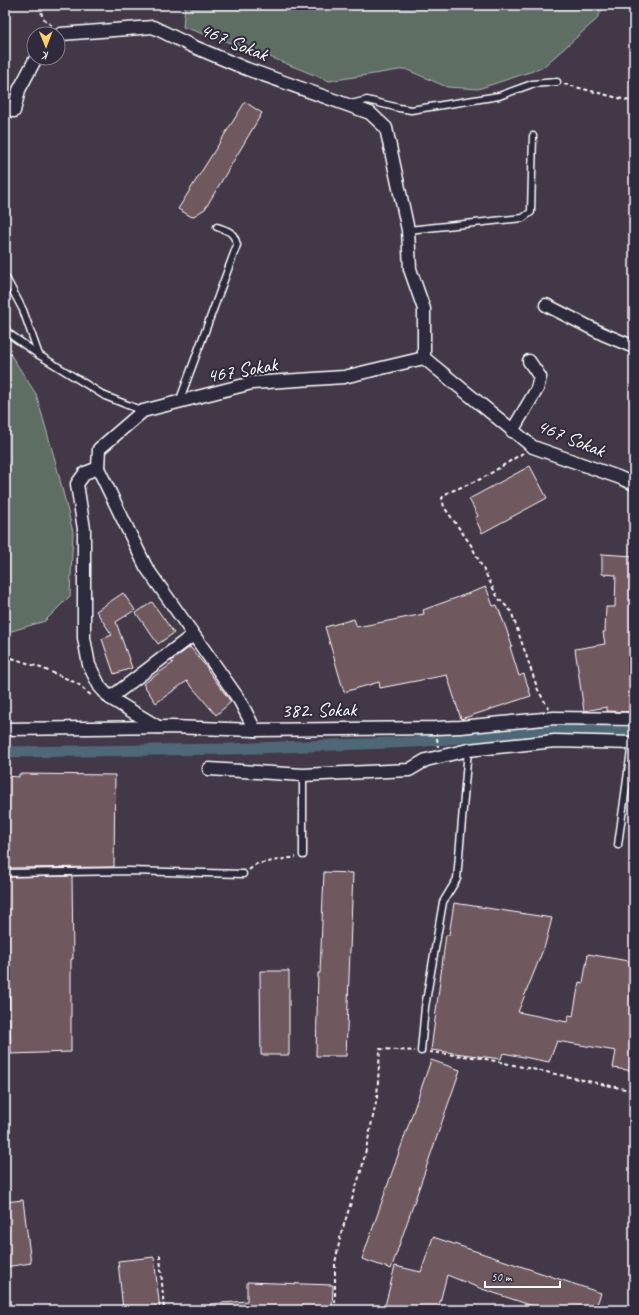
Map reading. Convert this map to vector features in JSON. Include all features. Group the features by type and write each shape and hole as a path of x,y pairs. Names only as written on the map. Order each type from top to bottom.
{"street":[{"name":"467 Sokak","path":"66,34 153,27 192,46 247,69 370,113 386,128 408,230 410,269 424,309 424,358"},
{"path":"14,111 19,90 32,66"},
{"path":"546,305 603,334 634,347"},
{"name":"467 Sokak","path":"98,468 99,449 143,411 252,383 344,378 424,358"},
{"name":"467 Sokak","path":"424,358 533,447 618,476 634,484"},
{"path":"512,430 537,389 540,377 529,361"},
{"path":"159,727 110,698 100,687 89,665 84,638 84,529 77,484 85,473 98,468 146,567 240,702 255,730"},
{"path":"110,698 193,635"},
{"name":"382. Sokak","path":"5,729 159,727 255,730 454,727 554,718 634,719"},
{"path":"209,769 303,775 408,770 426,760 468,750 555,741 633,743"}],"lane":[{"path":"347,104 367,100 411,110 499,96 532,84 557,82"},
{"path":"408,230 523,218 531,212 533,136"},
{"path":"179,402 237,246 235,238 229,231 217,227"},
{"path":"5,276 23,310 39,355"},
{"path":"5,327 8,333 39,355 105,396 143,411"},
{"path":"618,845 633,743"},
{"path":"421,1051 425,1008 442,902 456,879 468,750"},
{"path":"303,775 303,855"},
{"path":"5,873 129,871 243,874"}],"path":[{"path":"41,5 42,17 51,26"},
{"path":"557,82 634,102"},
{"path":"533,447 483,478 447,493 442,498 444,507 471,545 498,598 511,611 538,690 554,718"},
{"path":"5,656 34,665 78,684 88,694 97,698 110,698"},
{"path":"243,874 256,864 303,855"},
{"path":"335,1310 335,1263 341,1234 362,1168 377,1098 380,1049 421,1051 481,1058 634,1091"},
{"path":"160,1255 164,1310"}],"green space":[{"path":"185,5 605,5 596,20 542,68 478,89 447,87 405,69 329,81 260,53 183,27"},
{"path":"5,346 36,394 55,460 73,532 70,596 45,621 12,631 5,631"}],"building":[{"path":"245,102 262,113 205,209 192,217 178,209"},
{"path":"530,466 547,498 482,533 475,518 478,516 469,499"},
{"path":"602,554 634,556 634,712 607,711 607,707 584,711 575,649 605,644 603,632 605,632 606,607 615,607 616,575 602,574"},
{"path":"486,587 493,606 497,605 506,628 519,676 524,674 531,696 461,719 447,675 380,688 379,682 344,692 325,627 354,619 357,627 424,614 423,610"},
{"path":"123,593 135,610 116,622 132,668 114,674 102,639 112,635 96,611"},
{"path":"152,602 174,633 158,644 136,613"},
{"path":"190,647 208,669 231,702 216,715 187,681 156,703 143,684 173,663 171,661"},
{"path":"19,774 115,775 114,867 5,868 5,776 19,777"},
{"path":"324,872 353,873 346,1056 316,1056 318,973 320,973"},
{"path":"72,876 73,959 71,959 71,1052 11,1054 6,877"},
{"path":"454,903 552,918 545,945 518,1012 567,1022 569,1015 573,1016 579,982 583,983 588,954 634,962 634,1071 613,1068 616,1051 557,1041 549,1062 503,1053 501,1059 431,1050 446,935 449,935"},
{"path":"260,971 289,971 289,1055 261,1055"},
{"path":"431,1060 460,1070 391,1269 362,1259"},
{"path":"23,1200 31,1263 5,1267 5,1202"},
{"path":"433,1237 601,1293 595,1310 545,1310 482,1289 447,1275 438,1310 384,1310 395,1266 421,1272"},
{"path":"154,1257 160,1310 123,1310 118,1261"},
{"path":"247,1282 333,1285 332,1310 210,1310 210,1304 247,1301"}],"waterway":[{"path":"5,752 229,749 414,742 561,729 634,733"}]}
